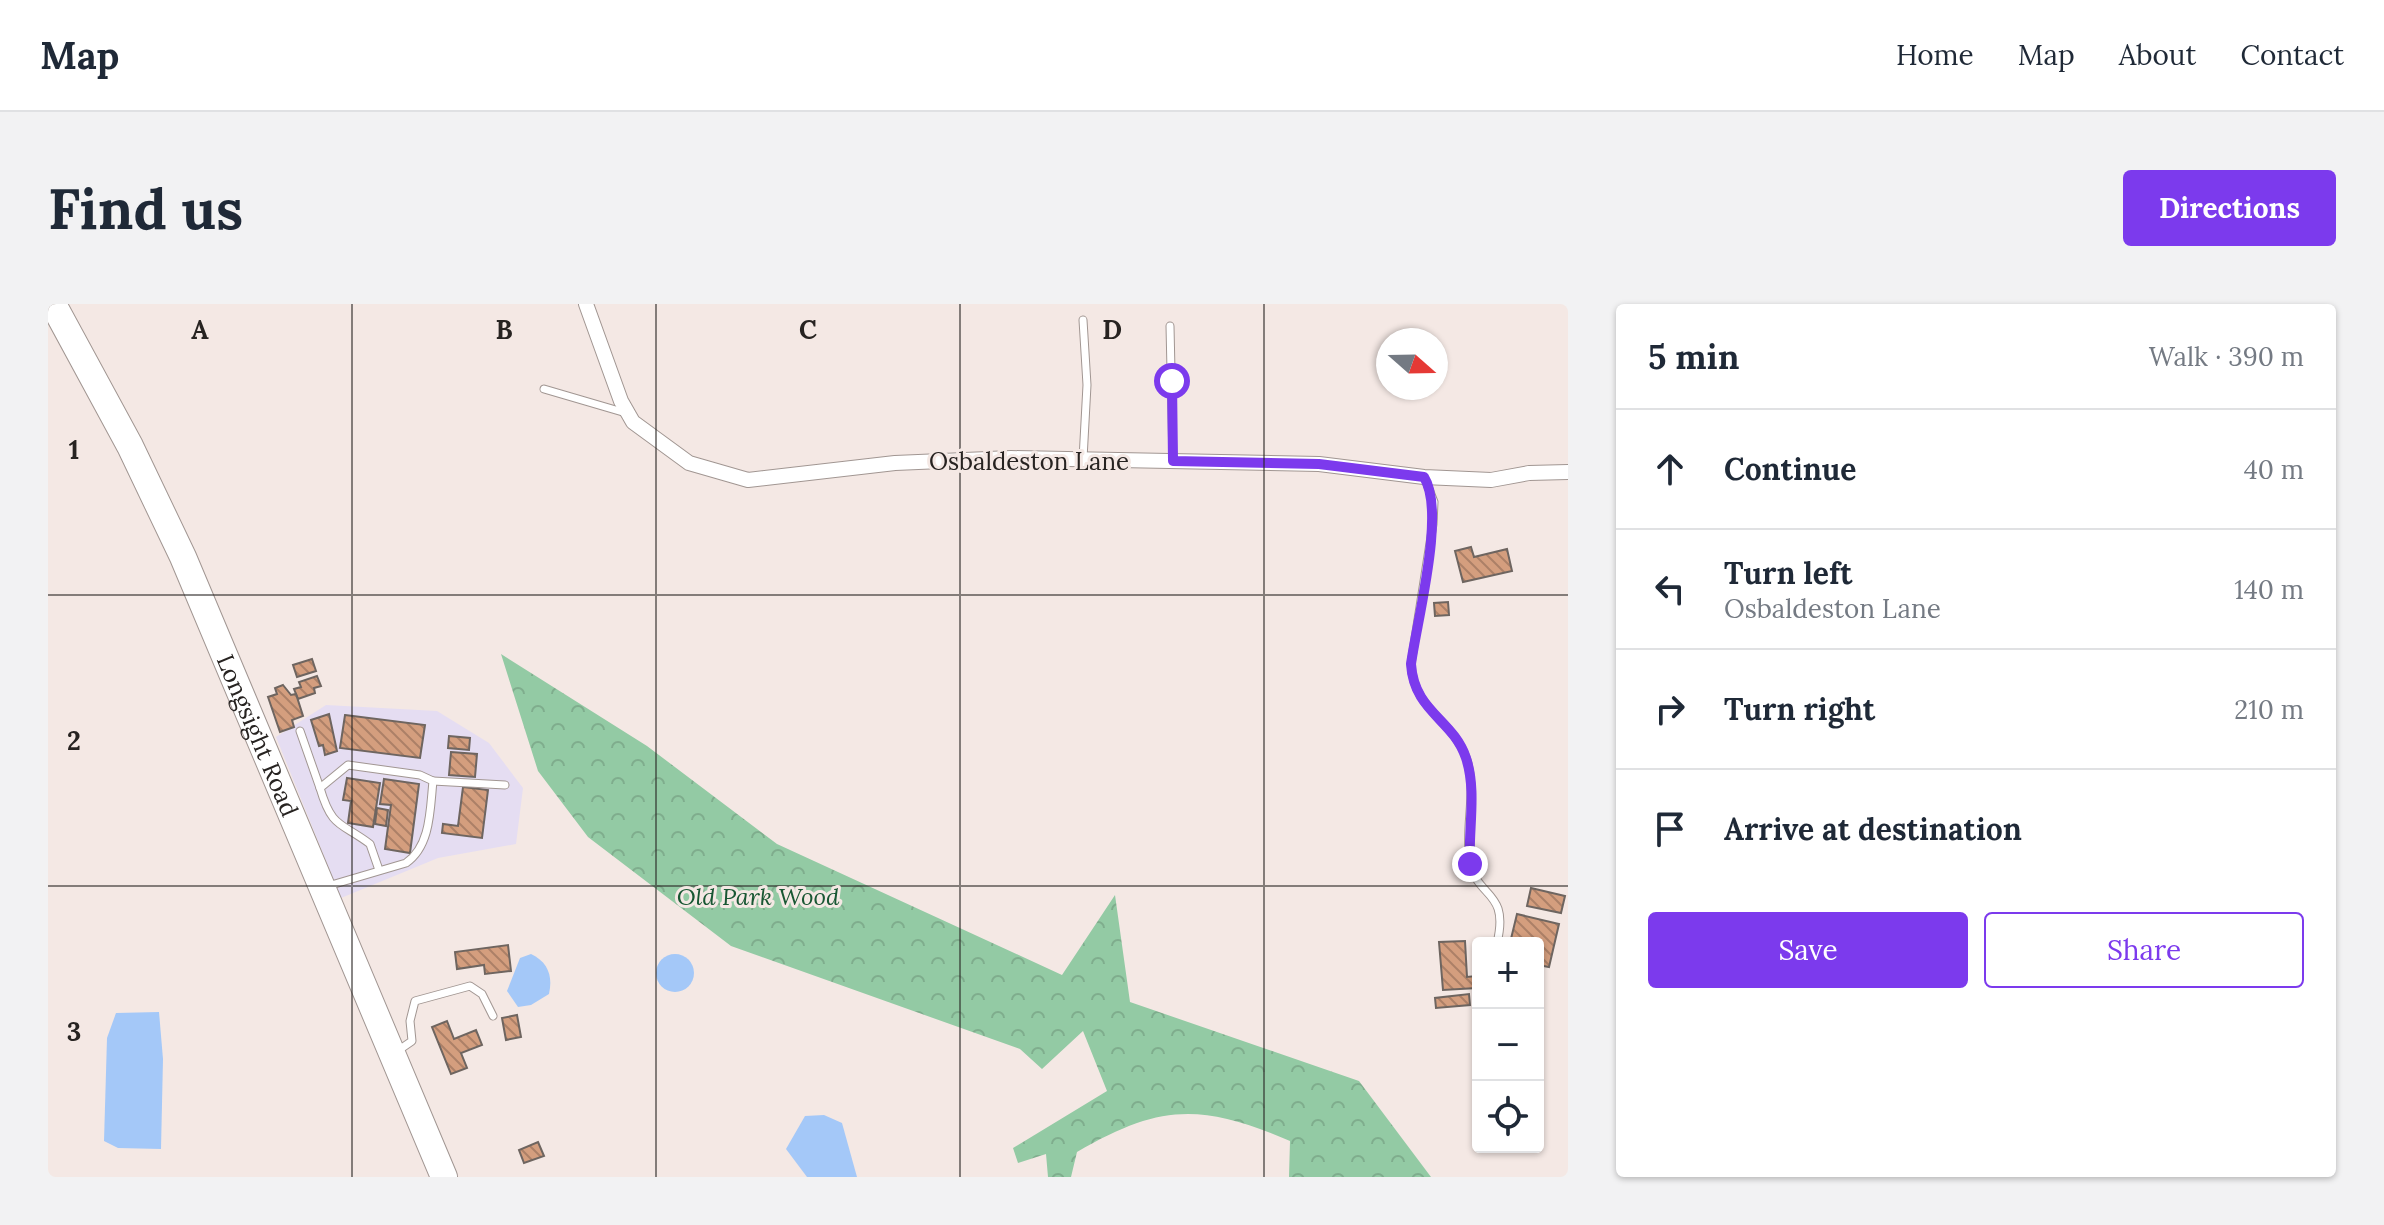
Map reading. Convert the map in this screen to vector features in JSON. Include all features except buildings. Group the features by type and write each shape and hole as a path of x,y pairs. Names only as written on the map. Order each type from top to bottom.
{"highway":[{"name":"Longsight Road","path":"53,304 130,446 183,557 444,1177"}],"street":[{"name":"Osbaldeston Lane","path":"586,304 626,413 642,430 689,463 748,480 947,460 1319,464 1424,477 1491,480 1529,473 1568,472"}],"lane":[{"path":"1083,320 1087,385 1083,461"},
{"path":"1170,326 1173,461"},
{"path":"544,389 626,413"},
{"path":"1424,477 1434,502 1433,524 1411,664 1412,679 1420,697 1466,757 1471,786 1470,864 1501,912 1498,937"},
{"path":"300,731 332,818 344,831 370,844 379,870"},
{"path":"320,788 348,765 420,775 433,781 505,785"},
{"path":"322,888 406,863 423,846 433,781"},
{"path":"392,1053 408,1047 412,1041 411,1009 420,998 470,986 482,994 493,1016"}],"shaded area":[{"path":"326,705 437,711 489,743 523,788 516,844 438,858 341,898 276,737"}],"green space":[{"name":"Old Park Wood","path":"501,654 647,746 777,844 1062,975 1115,895 1130,1002 1359,1081 1431,1177 1289,1177 1290,1141 1231,1120 1181,1114 1157,1117 1133,1125 1077,1152 1071,1177 1048,1177 1046,1154 1018,1163 1013,1148 1107,1091 1083,1031 1042,1069 1020,1049 731,946 588,837 538,771"}],"water":[{"path":"531,954 542,961 548,970 549,994 531,1005 518,1007 507,991 520,958"},
{"path":"675,954 688,960 694,973 688,986 675,992 662,986 656,973 662,960"},
{"path":"159,1012 163,1059 161,1149 118,1148 104,1141 107,1038 116,1013"},
{"path":"824,1115 842,1123 857,1177 807,1177 786,1149 805,1116"}],"route":[{"path":"1172,381 1173,461 1319,464 1424,477 1431,488 1433,524 1411,664 1412,679 1414,689 1451,733 1466,757 1471,786 1470,864"}]}
